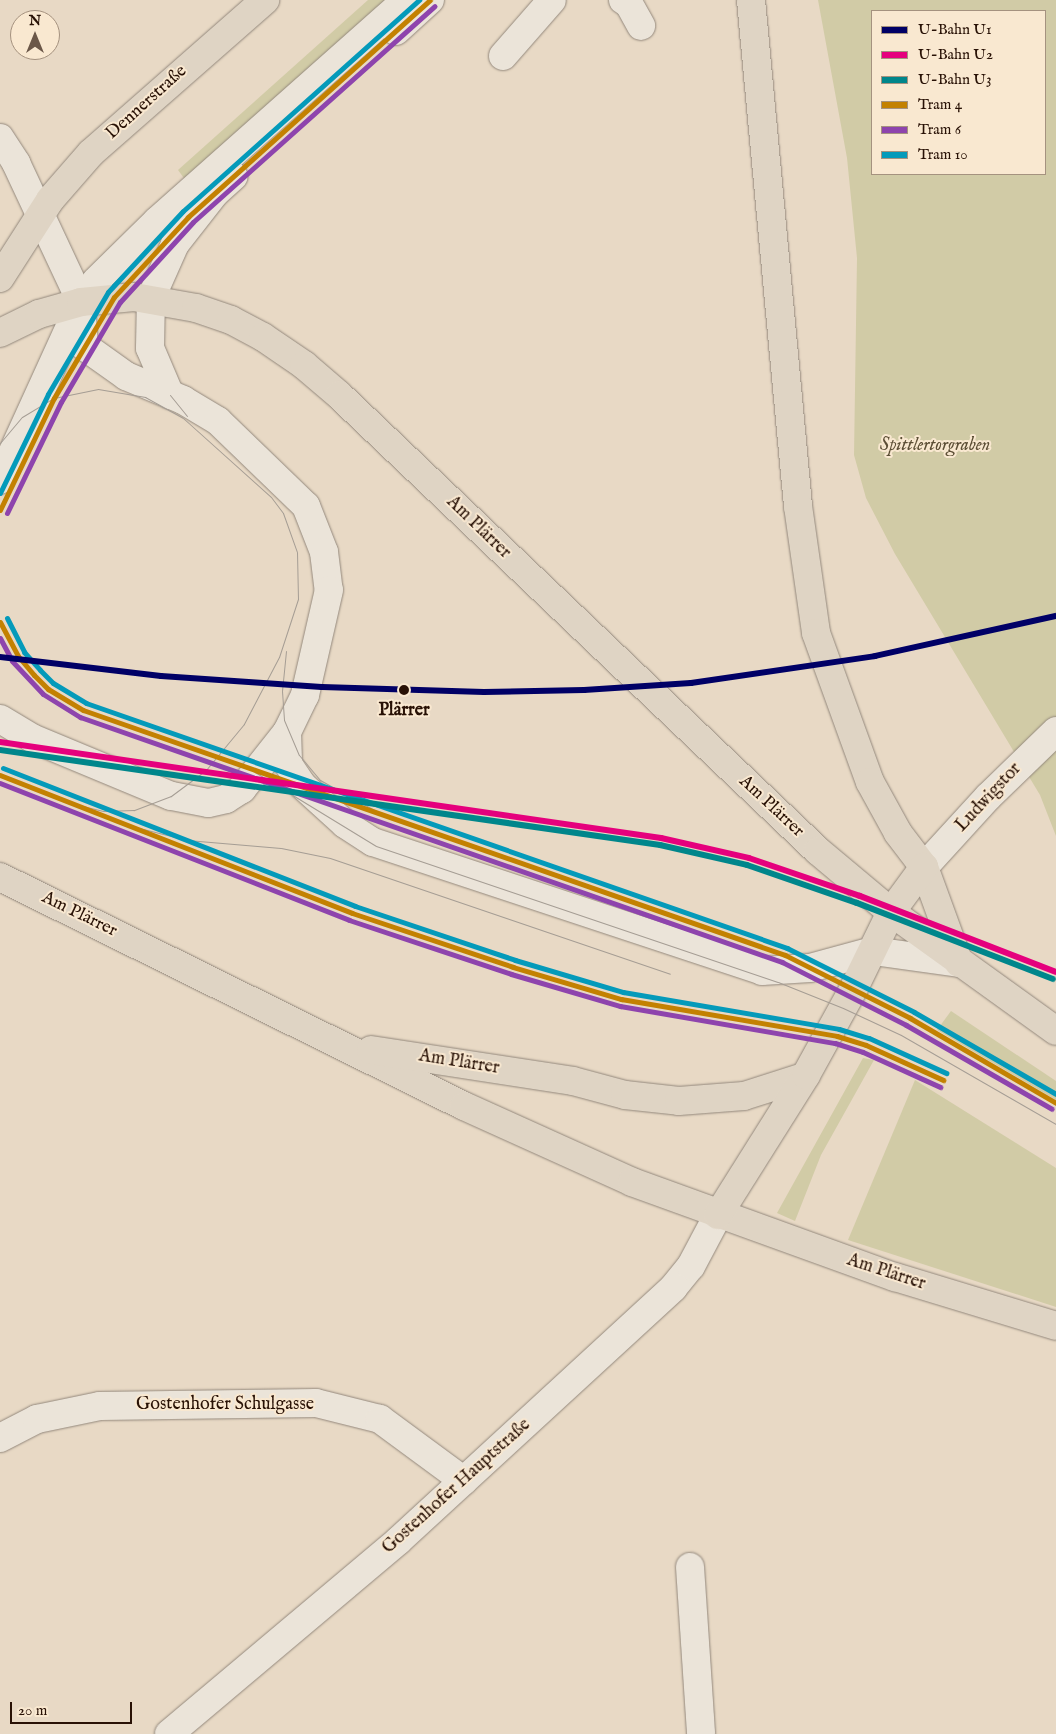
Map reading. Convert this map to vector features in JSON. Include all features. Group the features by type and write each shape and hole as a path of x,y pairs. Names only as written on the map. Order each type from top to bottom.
{"main road":[{"name":"Dennerstraße","path":"39,217 91,152 265,0"},
{"path":"751,0 798,506 816,633 827,670 870,782 898,833 924,867 959,964"},
{"path":"0,278 39,217"},
{"name":"Am Plärrer","path":"0,332 39,314 81,302 114,297 151,298 230,320 264,337 304,365 730,769 891,912 959,964 1056,1031"},
{"path":"718,1215 804,1077 873,950 891,912 924,867"},
{"name":"Am Plärrer","path":"0,877 348,1046 464,1106 604,1171 718,1215 904,1279 1056,1326"},
{"name":"Am Plärrer","path":"348,1046 573,1082 624,1095 679,1101 744,1096 804,1077"}],"street":[{"path":"0,480 81,302 96,281 157,221 406,0"},
{"path":"170,395 150,348 151,298 175,244 214,194 430,0"},
{"path":"503,56 552,0"},
{"path":"624,0 629,4 640,26"},
{"path":"0,138 16,163 39,217 81,302 84,346 126,376 170,395 218,421 306,506 324,552 329,590 305,695 288,732 242,789 226,799 208,802 171,796 32,738 0,719"},
{"name":"Ludwigstor","path":"924,867 1022,762 1056,731"},
{"path":"288,732 288,764 302,786 345,824 373,842 762,971 810,968 873,950 959,964"},
{"name":"Gostenhofer Hauptstraße","path":"169,1734 464,1481 673,1288 691,1266 718,1215"},
{"name":"Gostenhofer Schulgasse","path":"0,1438 37,1419 100,1406 316,1403 380,1419 464,1481"},
{"path":"690,1567 701,1734"}],"green space":[{"path":"368,0 392,0 186,181 178,170"},
{"name":"Spittlertorgraben","path":"818,0 1056,0 1056,836 1040,795 895,554 866,498 854,455 857,258 847,158"},
{"path":"951,1011 1056,1081 1056,1100 937,1030"},
{"path":"863,1058 874,1060 821,1155 795,1221 777,1213"},
{"path":"915,1080 1056,1168 1056,1307 848,1240"}],"tram line":[{"name":"10","path":"0,493 48,394 108,292 183,211 419,0"},
{"name":"4","path":"0,510 54,398 114,297 188,217 430,0"},
{"name":"6","path":"7,513 61,402 120,302 193,222 435,6"},
{"path":"0,443 22,417 54,398 98,389 145,397 183,418 271,497 283,513 297,552 298,599 279,657 244,724 206,770 171,796 134,810 103,811 62,801"},
{"path":"170,395 187,416"},
{"name":"10","path":"7,618 24,652 40,670 53,683 86,703 787,948 914,1012 1056,1094"},
{"name":"4","path":"0,622 18,656 34,675 48,689 83,710 785,955 910,1018 1056,1103"},
{"name":"6","path":"0,638 12,661 43,694 80,717 782,962 906,1025 1052,1109"},
{"path":"286,651 282,691 284,720 299,755 320,780 376,811"},
{"path":"245,766 376,846 778,982 843,1008 901,1035 1056,1124"},
{"name":"10","path":"3,768 355,906 515,960 623,992 839,1029 869,1038 946,1073"},
{"name":"4","path":"0,775 352,913 513,967 621,999 837,1036 866,1045 943,1080"},
{"name":"6","path":"0,783 349,920 511,974 620,1006 835,1043 863,1052 940,1087"},
{"path":"127,825 187,840 281,848 330,858 670,974"}],"metro line":[{"name":"U1","path":"0,657 161,676 322,687 484,692 584,690 691,683 875,656 1056,616"},
{"name":"U2","path":"0,742 661,838 749,858 860,896 1056,972"},
{"name":"U3","path":"0,750 660,845 747,865 857,903 1053,979"}],"place":[{"name":"Plärrer","path":"404,690"}]}
